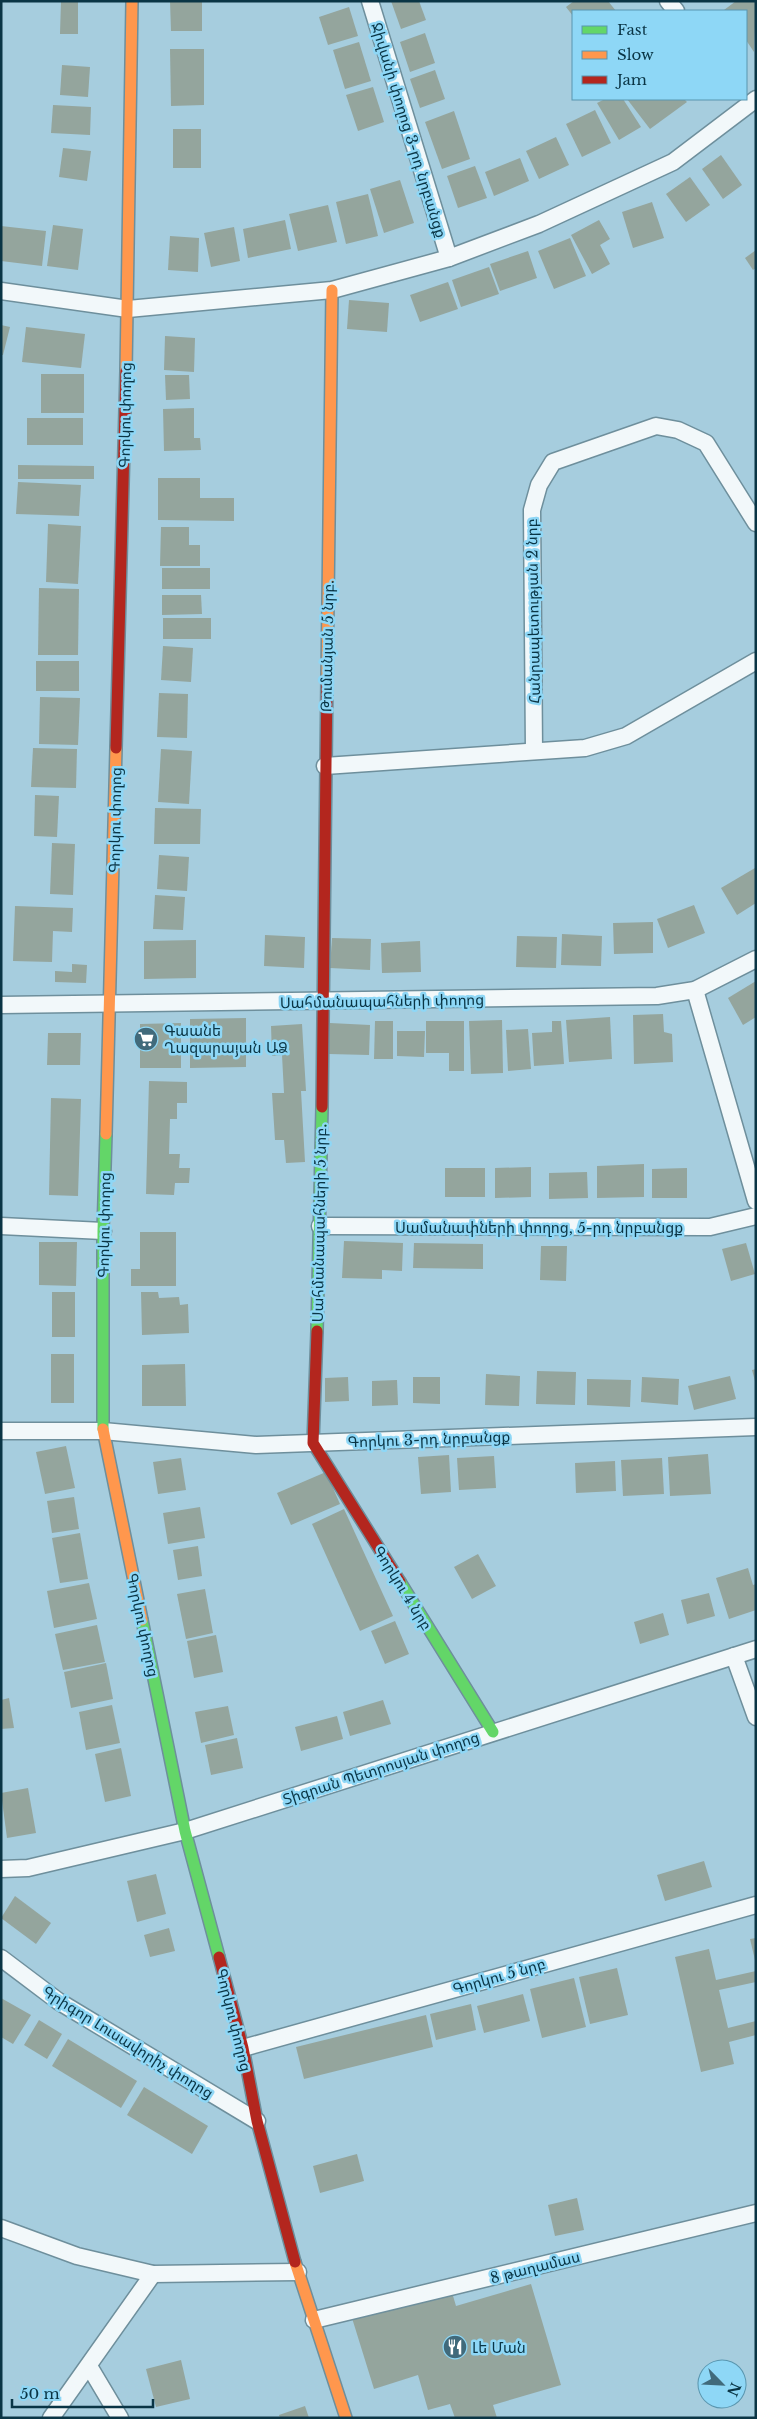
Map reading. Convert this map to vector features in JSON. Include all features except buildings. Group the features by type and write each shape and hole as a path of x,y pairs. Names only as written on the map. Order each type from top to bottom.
{"street":[{"name":"Գորկու փողոց","path":"132,1 128,309 104,1232 103,1431 185,1831 243,2048 258,2121 298,2272 346,2418"},
{"name":"Ջիվանի փողոց 3-րդ նրբանցք","path":"370,1 449,258"},
{"path":"1,291 128,309 332,290 449,258 539,224 673,162 751,105"},
{"name":"Թումանյան 5 նրբ.","path":"324,1002 325,766 332,290"},
{"name":"Հանրապետության 2 նրբ","path":"534,752 532,510 538,485 553,462 656,426 678,430 706,443 756,523"},
{"path":"325,766 585,748 626,736 756,662"},
{"name":"Սահմանապահների փողոց","path":"1,1006 657,996 694,990 756,959"},
{"path":"694,990 756,1201"},
{"name":"Սահմանապահների 5 նրբ.","path":"313,1444 320,1226 324,1002"},
{"name":"Սամանափների փողոց, 5-րդ նրբանցք","path":"320,1226 710,1227 756,1216"},
{"path":"1,1226 104,1232"},
{"name":"Գորկու 3-րդ նրբանցք","path":"1,1431 103,1431 256,1445 756,1427"},
{"name":"Գորկու 4 նրբ","path":"313,1444 493,1732"},
{"name":"Տիգրան Պետրոսյան փողոց","path":"1,1869 28,1868 185,1831 756,1649"},
{"path":"734,1656 756,1717"},
{"name":"Գորկու 5 նրբ","path":"243,2048 756,1904"},
{"name":"Գրիգոր Լուսավորիչ փողոց","path":"1,1958 58,2001 258,2121"},
{"name":"8 թաղամաս","path":"314,2320 756,2213"},
{"path":"1,2228 76,2256 153,2274 298,2272"},
{"path":"51,2418 153,2274"},
{"path":"89,2366 120,2418"}],"traffic: fast":[{"path":"317,1331 322,1107"},
{"path":"103,1429 103,1231 106,1134"},
{"path":"400,1582 493,1732"},
{"path":"142,1620 185,1831 219,1957"}],"traffic: slow":[{"path":"126,371 132,1"},
{"path":"327,678 332,290"},
{"path":"106,1134 116,748"},
{"path":"103,1429 142,1620"},
{"path":"295,2262 346,2418"}],"traffic: jam":[{"path":"116,748 126,371"},
{"path":"322,1107 327,678"},
{"path":"317,1331 313,1443 400,1582"},
{"path":"219,1957 243,2048 257,2121 295,2262"}],"place":[{"name":"Գաանե Ղազարայան ԱՁ","path":"146,1039"},
{"name":"Լե Ման","path":"455,2347"}]}
